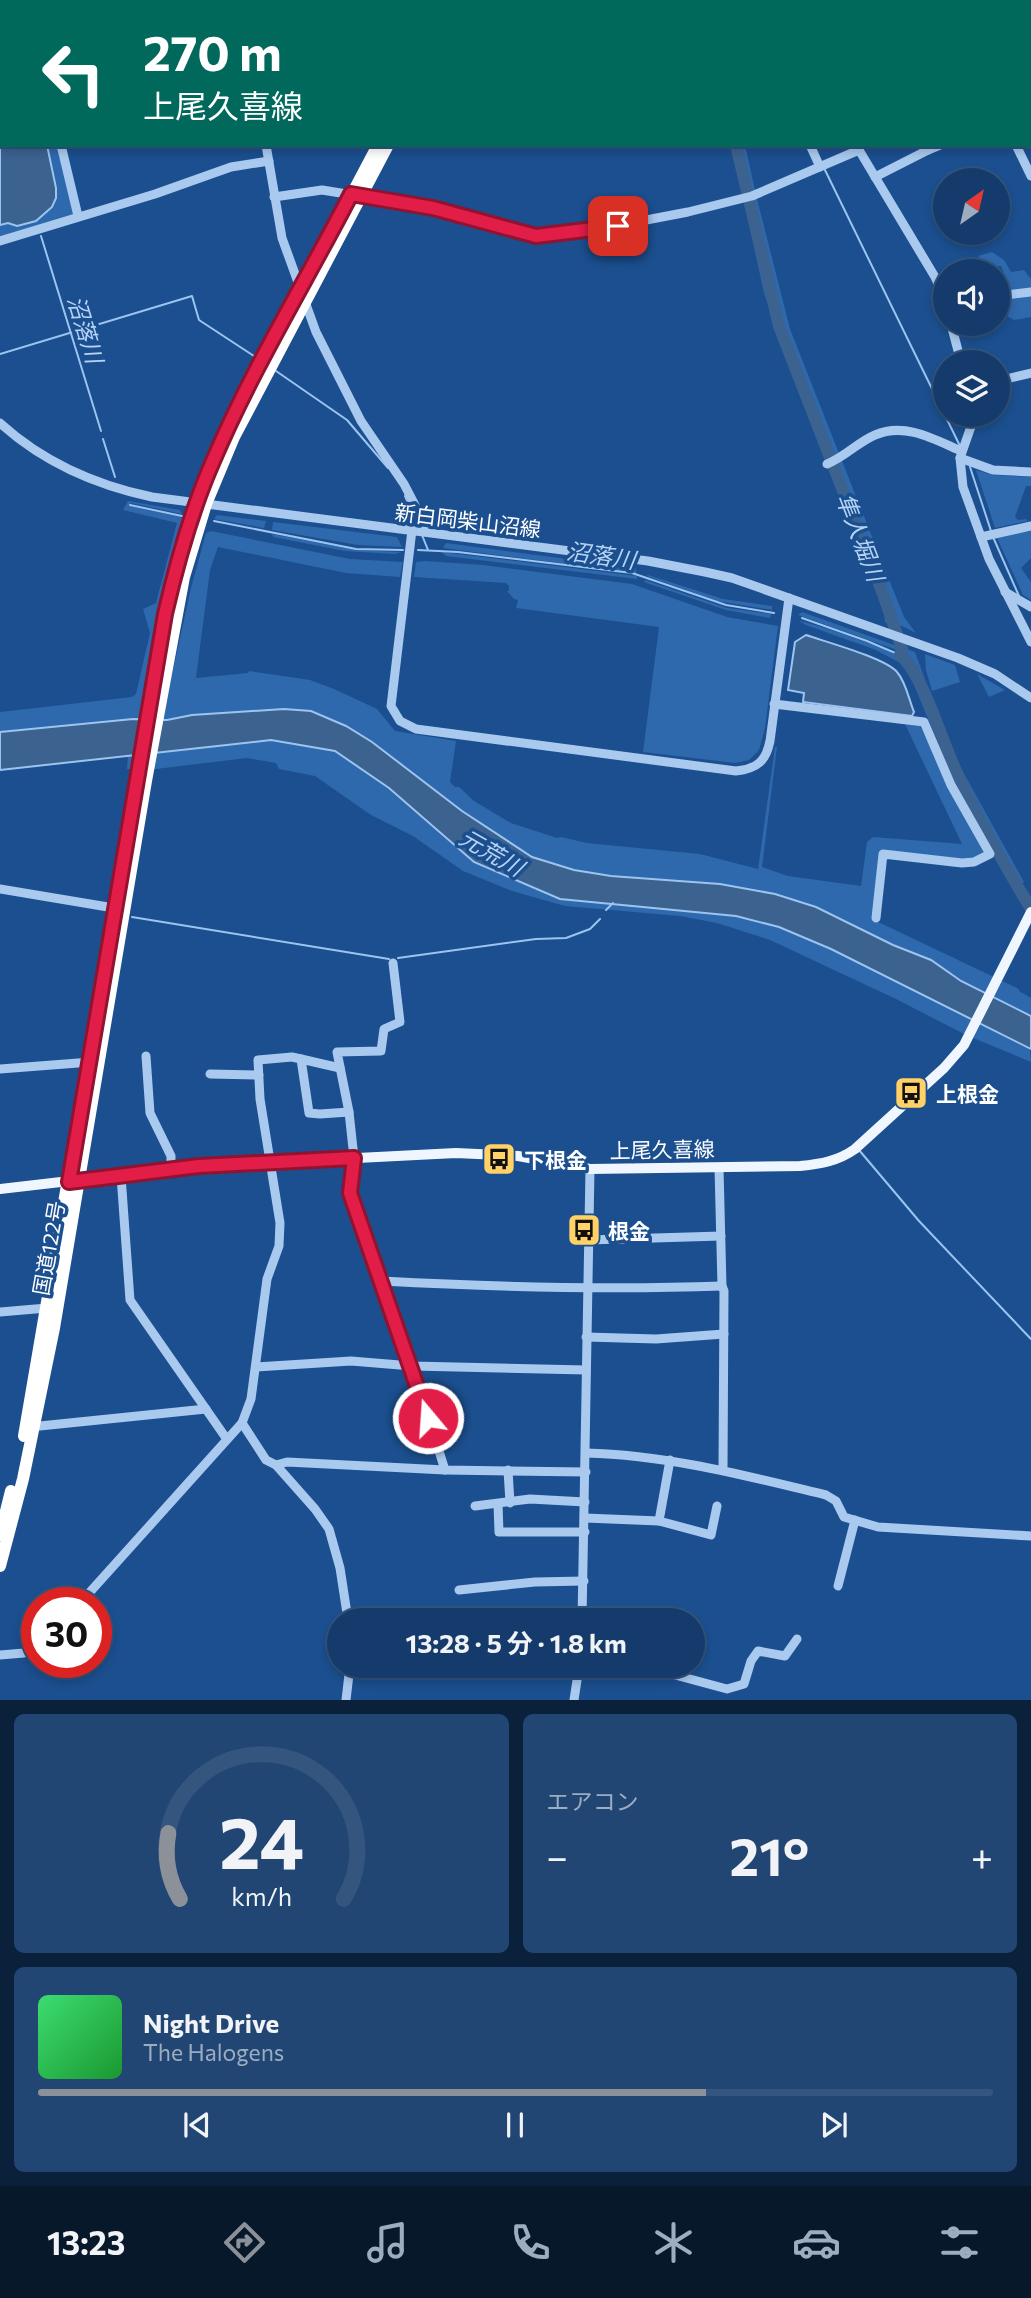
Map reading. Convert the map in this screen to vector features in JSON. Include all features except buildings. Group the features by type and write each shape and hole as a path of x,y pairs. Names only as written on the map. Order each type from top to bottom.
{"highway":[{"name":"国道122号","path":"0,1566 31,1427 155,700 165,614 183,542 201,503 212,463 239,405 302,297 356,195 377,147"},
{"name":"国道122号","path":"356,195 387,147"},
{"name":"国道122号","path":"0,1535 31,1427 47,1308 74,1181"}],"main road":[{"name":"上尾久喜線","path":"0,1189 171,1169 477,1153 518,1156 590,1169 816,1165 846,1155 944,1068 971,1035 1029,920"}],"street":[{"path":"61,147 78,216"},
{"path":"266,147 282,238 316,332 361,421 404,484 429,532"},
{"path":"811,147 820,167"},
{"path":"1017,147 1031,176"},
{"path":"274,197 322,190 356,195 433,208 536,236 594,230 752,197 858,148 933,274"},
{"path":"875,177 926,148"},
{"path":"0,241 155,194 231,167 270,161"},
{"path":"1010,295 1031,292"},
{"path":"1010,378 1031,373"},
{"name":"新白岡柴山沼線","path":"0,423 45,456 93,481 152,497 685,567 732,578 979,666 1030,696"},
{"path":"971,427 961,454 963,487 1004,591 1031,642"},
{"path":"827,464 877,434 913,431 993,470 1031,472"},
{"path":"981,537 1031,526"},
{"path":"412,530 391,706 395,716 407,726 440,732 736,771 756,766 767,753 789,598"},
{"path":"1004,591 1031,607"},
{"path":"774,704 925,722 951,785 990,854 974,862 962,863 883,854 876,918"},
{"path":"0,889 120,909"},
{"path":"393,963 400,1022 384,1029 382,1051 337,1052 354,1158 350,1193 412,1366 445,1470"},
{"path":"146,1056 150,1113 171,1156 171,1169"},
{"path":"94,1587 242,1423 251,1399 267,1279 279,1246 280,1223 258,1060 292,1057 340,1068"},
{"path":"301,1059 310,1112 348,1112"},
{"path":"0,1069 94,1062"},
{"path":"209,1074 259,1075"},
{"path":"719,1168 724,1291 723,1470"},
{"path":"583,1608 590,1169"},
{"path":"121,1176 130,1300 226,1438"},
{"path":"588,1240 721,1236"},
{"path":"382,1281 485,1287 722,1286"},
{"path":"0,1312 47,1308"},
{"path":"586,1337 656,1339 724,1334"},
{"path":"256,1367 351,1361 412,1366 586,1370"},
{"path":"31,1427 206,1409"},
{"path":"242,1423 266,1460 276,1465 329,1529 340,1568 346,1608"},
{"path":"586,1453 627,1454 670,1460 826,1495 836,1501 844,1517 877,1527 1031,1536"},
{"path":"659,1521 670,1460"},
{"path":"276,1465 287,1462 445,1470 586,1472"},
{"path":"508,1469 510,1503"},
{"path":"475,1506 530,1499 585,1502"},
{"path":"498,1504 499,1532 585,1532"},
{"path":"585,1518 659,1521 711,1535 718,1506"},
{"path":"838,1586 855,1520"},
{"path":"459,1590 535,1582 584,1581"},
{"path":"686,1678 727,1689 744,1684 751,1661 758,1651 785,1656 797,1639"},
{"path":"0,1656 21,1653"},
{"path":"346,1699 349,1678"},
{"path":"575,1699 578,1678"}],"shaded area":[{"path":"0,147 59,147 75,211 71,217 0,239"},
{"path":"739,147 745,147 755,190 749,193"},
{"path":"757,199 790,329 840,456 833,458 772,294 751,200"},
{"path":"744,201 778,329 829,461 764,293"},
{"path":"992,252 1002,259 980,259 978,256"},
{"path":"1010,270 1024,270 1031,279 1031,289 1011,291"},
{"path":"1031,296 1031,317 1014,320 1010,318 1010,298"},
{"path":"842,461 904,617 916,633 896,623 835,465"},
{"path":"832,467 879,586 889,624 885,622 883,602 829,468"},
{"path":"976,470 993,475 1031,477 1031,486 1026,486 1015,517 1028,521 995,528"},
{"path":"128,501 180,510 182,514 131,503 130,506 181,517 183,520 161,597 143,705 166,702 206,533 211,531 350,559 403,562 400,577 346,573 218,547 210,570 196,678 249,671 310,680 377,709 395,731 456,741 450,782 455,787 459,787 474,801 511,823 557,838 700,854 758,869 777,747 762,867 788,876 861,886 867,842 873,837 962,844 905,724 920,726 984,855 964,860 881,851 872,919 1019,989 1031,998 1031,1016 961,981 931,960 893,945 816,907 775,894 720,884 611,876 574,870 532,857 462,811 284,709 0,732 0,712 132,697 136,694 150,633 143,609 156,603 177,523 123,510"},
{"path":"217,515 266,521 264,528 214,519"},
{"path":"273,522 397,537 402,547 358,545 272,530"},
{"path":"1031,530 1031,558 1021,568 1031,582 1031,600 1023,595 997,538"},
{"path":"272,534 356,550 402,552 395,554 345,551 273,537"},
{"path":"446,543 636,568 636,573 443,548"},
{"path":"442,552 637,576 637,579 446,556"},
{"path":"416,562 483,565 632,584 727,617 778,626 765,728 759,750 749,760 735,763 643,752 659,627 516,608 518,600 507,591 509,586 506,583 414,577"},
{"path":"648,575 723,599 772,606 772,610 717,601"},
{"path":"645,580 727,608 771,614 770,618 726,610 644,582"},
{"path":"802,612 897,646 897,650 798,615"},
{"path":"798,620 873,645 909,664 950,765 1016,887 1013,889 956,785 906,666 876,650"},
{"path":"904,648 915,652 941,724 962,770 1024,882 1021,884 962,780 921,676 911,660 904,655"},
{"path":"925,654 955,665 960,682 932,691"},
{"path":"977,674 1005,690 989,697"},
{"path":"271,740 335,751 389,788 474,862 779,927 830,949 1030,1049 1031,1062 966,1035 770,940 717,923 680,916 565,906 512,891 463,871 413,836 371,815 315,776 279,769 276,763 247,758 156,769 127,769 128,755"}],"water":[{"path":"0,147 47,147 56,188 52,207 36,221 17,226 8,223 0,225"},
{"path":"806,635 881,661 897,672 914,712 912,716 803,702 804,693 788,690 795,642"},
{"name":"元荒川","path":"284,709 311,711 346,726 372,742 462,811 532,857 574,870 611,876 720,884 775,894 816,907 893,945 931,960 961,981 1031,1016 1031,1049 831,949 779,927 736,916 560,899 474,862 389,788 335,751 271,740 0,770 0,732 133,719 167,720 192,715"}],"waterway":[{"name":"隼人堀川","path":"736,147 779,326 883,594 902,649 900,655 916,677 964,789 1031,909"},
{"path":"824,168 960,446"},
{"name":"沼落川","path":"41,236 101,431"},
{"path":"0,354 192,296 199,320 260,360"},
{"path":"276,371 347,420 388,468"},
{"name":"沼落川","path":"103,439 115,477"},
{"path":"970,467 991,531"},
{"path":"405,496 418,526"},
{"name":"沼落川","path":"130,505 182,516"},
{"name":"沼落川","path":"214,521 356,549 403,550"},
{"path":"422,535 428,550"},
{"path":"993,537 1019,596"},
{"name":"沼落川","path":"418,550 458,552 632,573 726,605 774,613"},
{"name":"沼落川","path":"802,618 900,655"},
{"path":"606,910 613,903"},
{"path":"132,917 389,959"},
{"path":"398,958 536,939 566,938 590,929 600,919"},
{"path":"859,1150 919,1221 1031,1339"}],"place":[{"name":"上根金","path":"911,1093"},
{"name":"下根金","path":"499,1159"},
{"name":"根金","path":"584,1230"}],"route":[{"path":"428,1418 350,1193 354,1158 199,1166 69,1182 165,614 183,542 201,489 239,405 351,194 433,208 536,236 618,226"}]}
